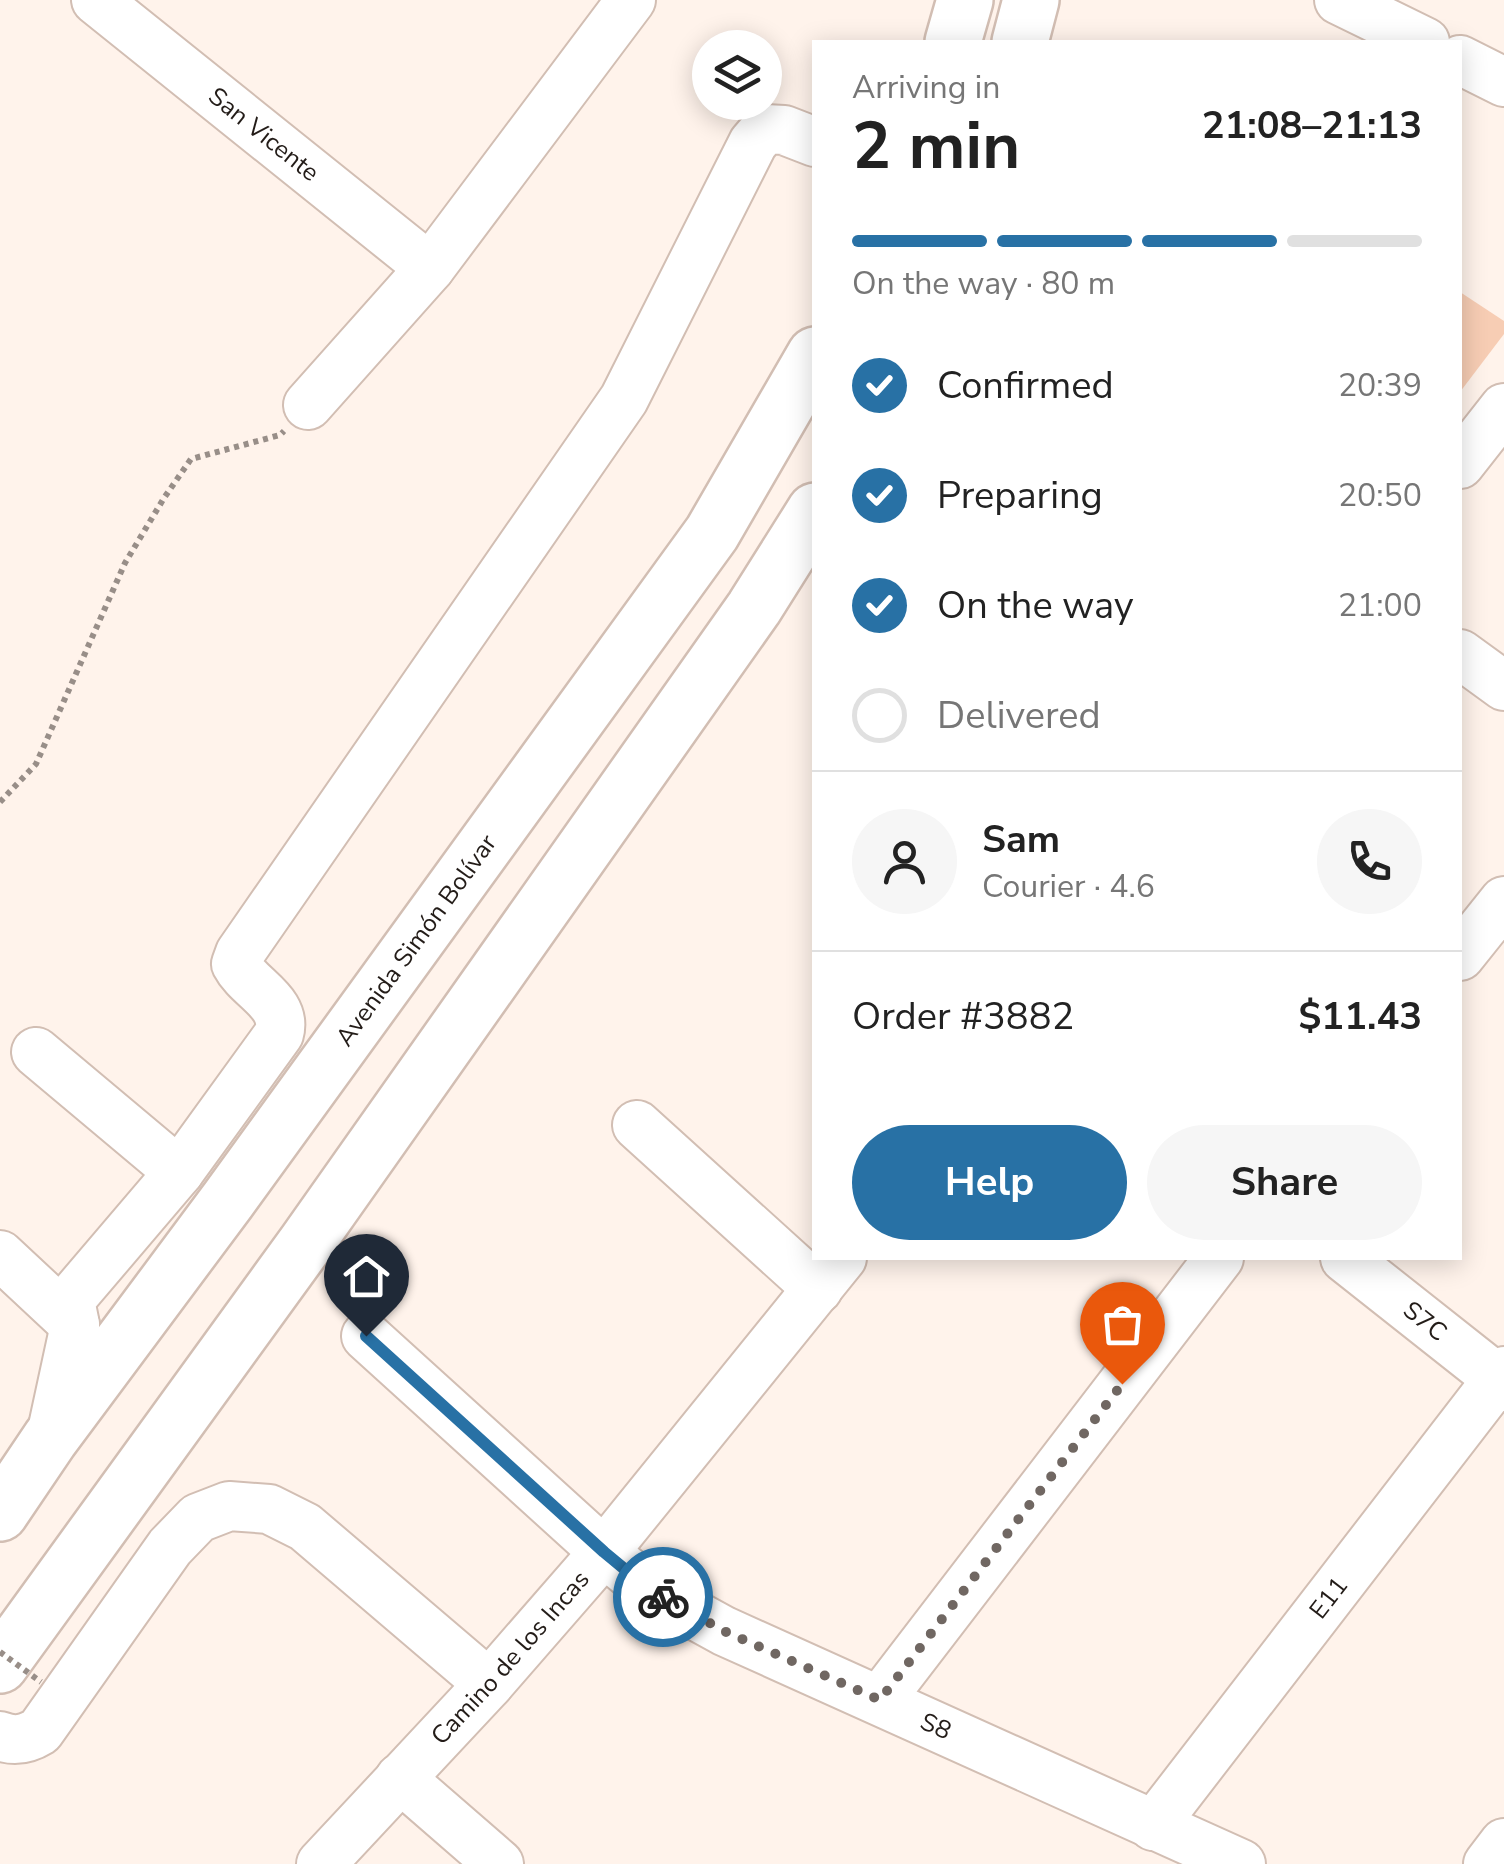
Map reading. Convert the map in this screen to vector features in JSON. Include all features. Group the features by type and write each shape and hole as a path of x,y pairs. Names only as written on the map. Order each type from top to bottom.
{"highway":[{"path":"954,40 965,0"},
{"path":"1021,40 1032,0"},
{"name":"Avenida Simón Bolívar","path":"0,1513 50,1439 712,533 812,360"},
{"path":"20,1673 376,1145 754,608 812,516"}],"street":[{"name":"San Vicente","path":"96,0 430,268"},
{"path":"308,406 430,268 630,0"},
{"path":"1339,0 1421,40"},
{"path":"1462,61 1504,82"},
{"path":"50,1439 75,1325 70,1300 179,1172 279,1034 282,1022 278,1010 241,974 236,964 240,954 624,400 753,143 765,129 784,130 812,141"},
{"path":"1462,461 1504,408"},
{"path":"1462,655 1504,686"},
{"path":"1462,954 1504,901"},
{"path":"36,1052 179,1172"},
{"path":"637,1125 812,1259"},
{"path":"0,1254 75,1325"},
{"path":"880,1700 1217,1260"},
{"name":"S7C","path":"1348,1260 1502,1379"},
{"name":"Camino de los Incas","path":"320,1864 489,1684 604,1552 830,1273"},
{"name":"S8","path":"366,1336 651,1591 724,1631 1241,1864"},
{"name":"E11","path":"1153,1826 1502,1379"},
{"path":"0,1736 25,1739 40,1731 170,1548 198,1518 229,1506 270,1509 305,1527 489,1684"},
{"path":"400,1778 499,1864"},
{"path":"1488,1864 1504,1843"}],"path":[{"path":"0,802 36,764 125,563 190,459 280,435 308,406"},
{"path":"0,1652 20,1673"}],"shaded area":[{"path":"1462,293 1504,321 1504,334 1462,389"}],"way so far":[{"path":"663,1597 724,1631 880,1700 1122,1384"}],"route":[{"path":"366,1336 604,1552 663,1597"}]}
